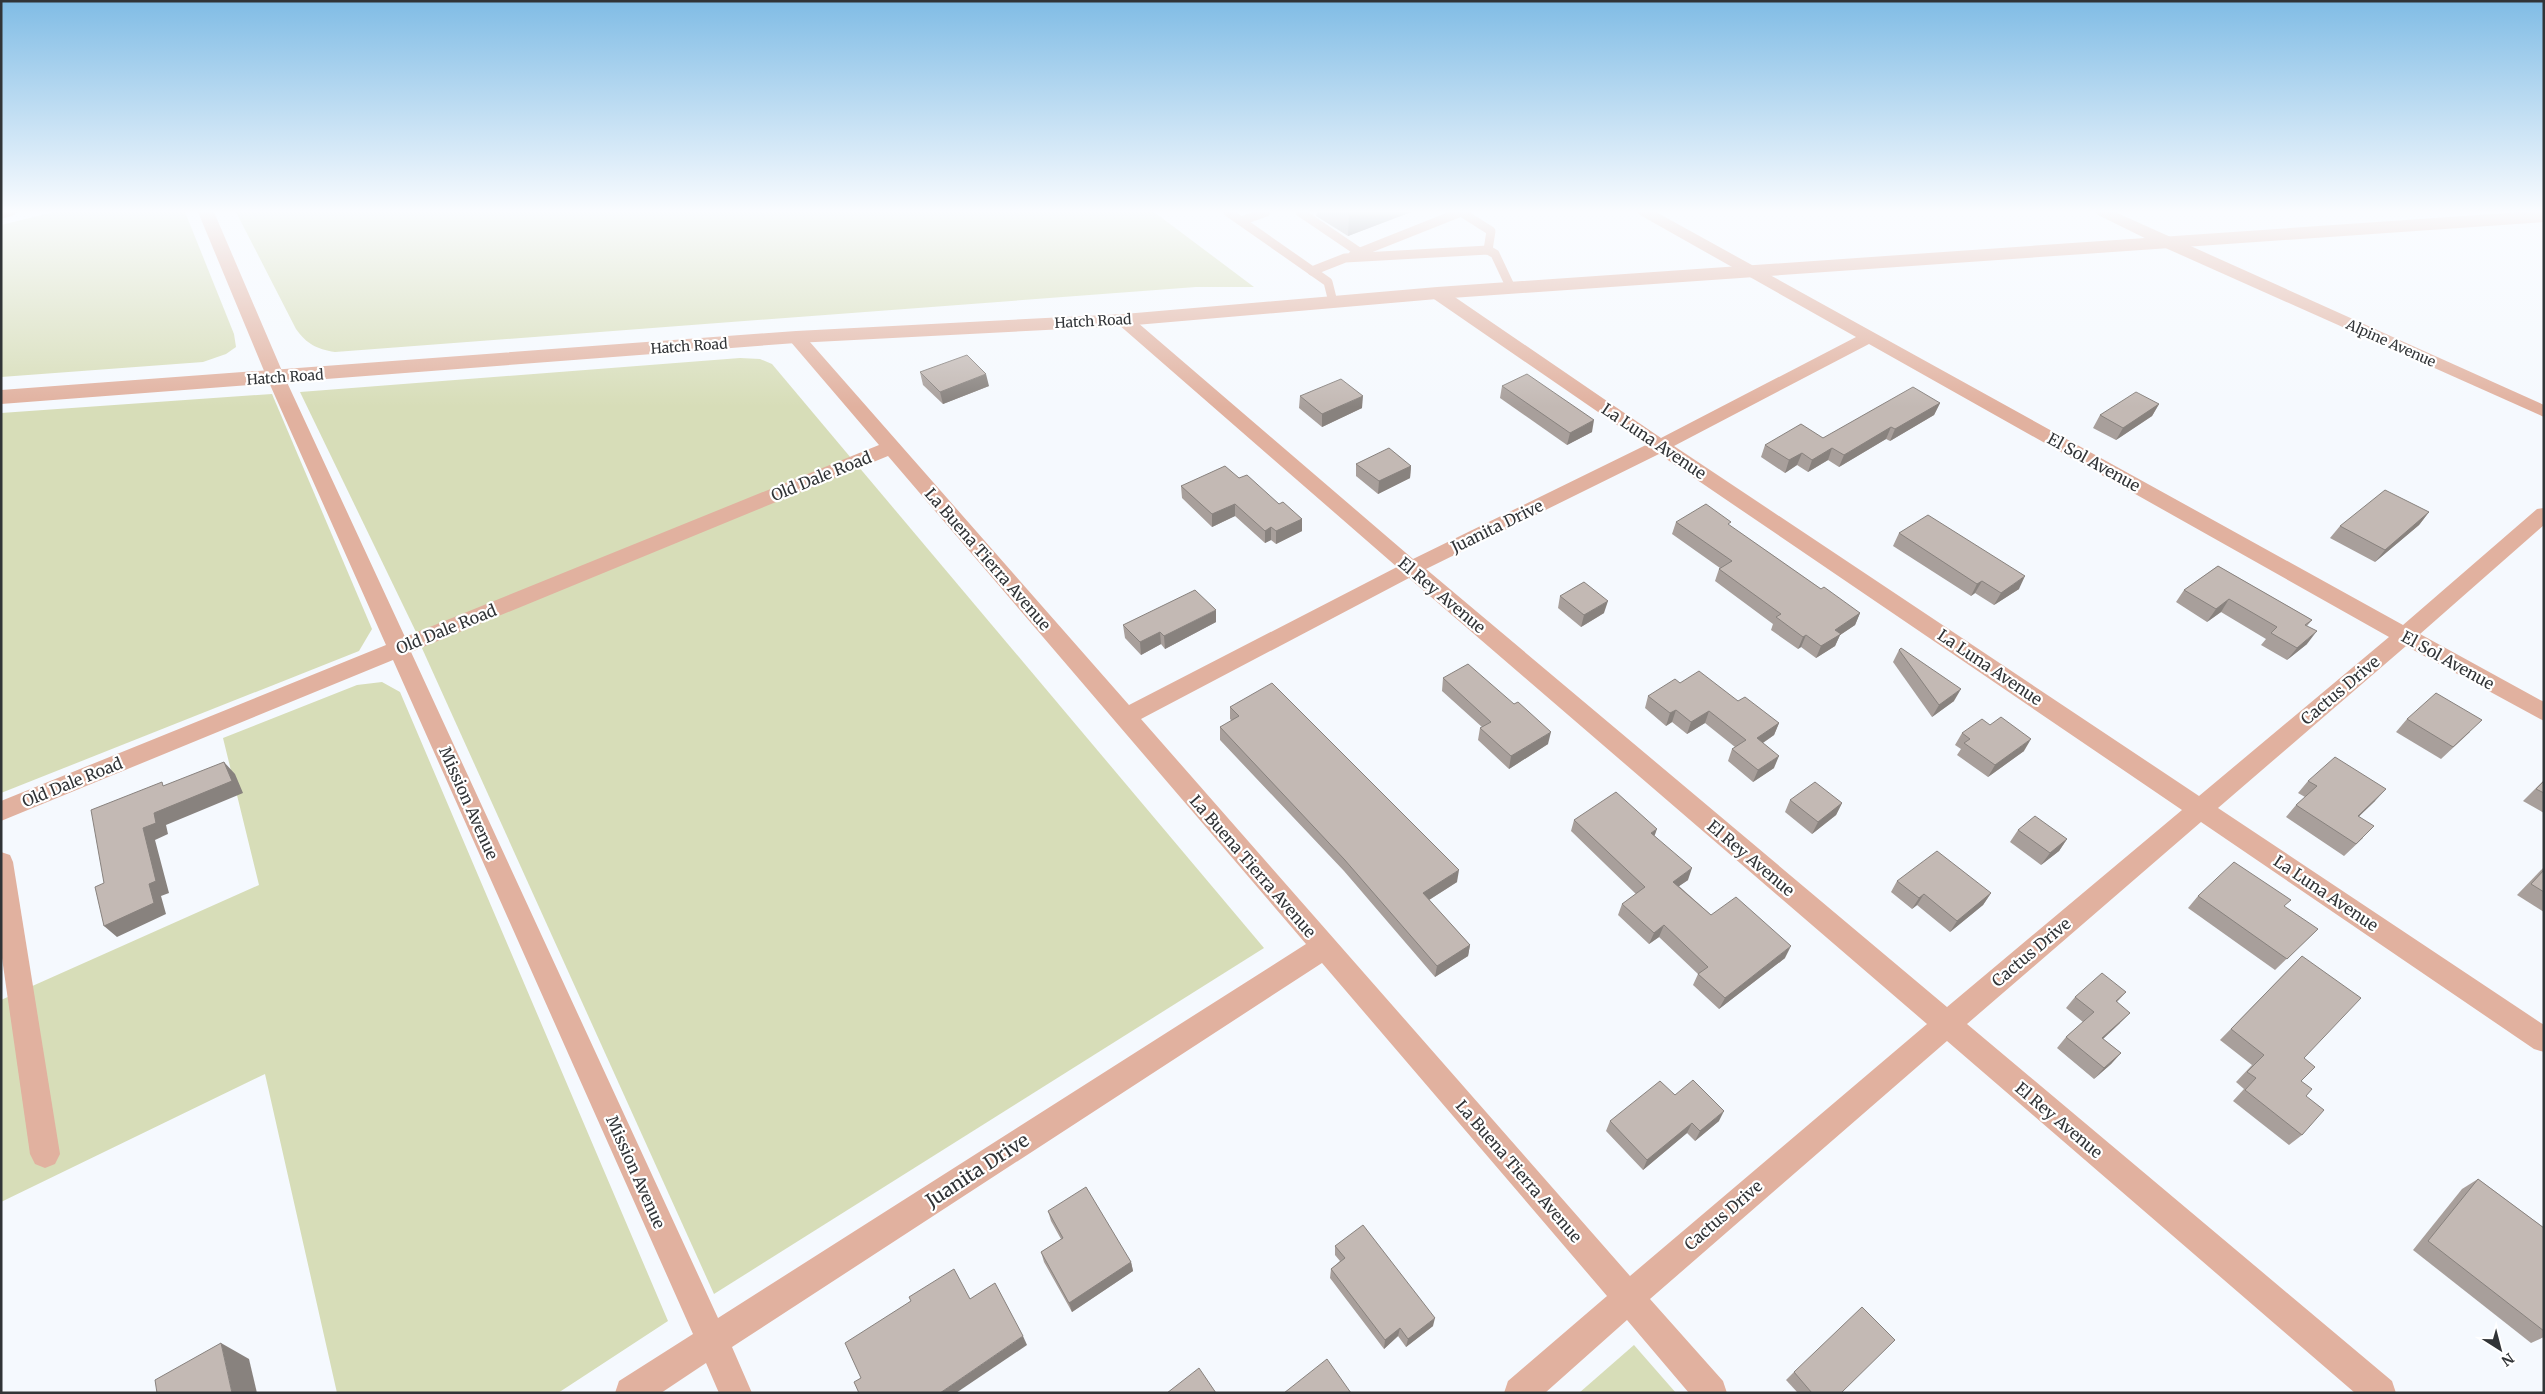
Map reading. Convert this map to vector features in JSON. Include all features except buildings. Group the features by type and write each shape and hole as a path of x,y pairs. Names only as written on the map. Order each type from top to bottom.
{"street":[{"name":"Mission Avenue","path":"233,277 276,378 736,1393"},
{"name":"Hatch Road","path":"1,397 276,378 796,337 1124,320 1437,293 1666,277"},
{"name":"El Sol Avenue","path":"1763,277 2544,713"},
{"name":"Alpine Avenue","path":"2243,277 2544,412"},
{"name":"La Luna Avenue","path":"1437,293 1660,446 2544,1040"},
{"name":"El Rey Avenue","path":"1124,320 1411,568 2380,1393"},
{"name":"La Buena Tierra Avenue","path":"796,337 1124,718 1711,1393"},
{"name":"Juanita Drive","path":"1124,718 1411,568 1660,446 1870,337"},
{"name":"Old Dale Road","path":"1,811 892,447"},
{"name":"Cactus Drive","path":"1520,1393 1628,1297 1946,1024 2405,635 2544,514"},
{"path":"1,862 44,1154"},
{"name":"Juanita Drive","path":"630,1393 1324,947"}],"lane":[{"path":"1321,277 1328,282 1333,302"},
{"path":"1506,277 1511,288"}],"green space":[{"path":"1,277 211,277 234,334 236,347 226,354 203,362 1,377"},
{"path":"269,277 1241,277 1254,287 1196,287 335,352 312,345 296,329"},
{"path":"740,358 760,359 772,364 851,458 417,634 300,392"},
{"path":"272,394 372,629 359,651 1,793 1,413"},
{"path":"858,466 1264,948 714,1294 421,646"},
{"path":"382,682 400,692 668,1321 558,1393 337,1393 265,1074 1,1202 1,1000 259,885 223,738 357,685"},
{"path":"1634,1345 1676,1393 1579,1393"}]}
